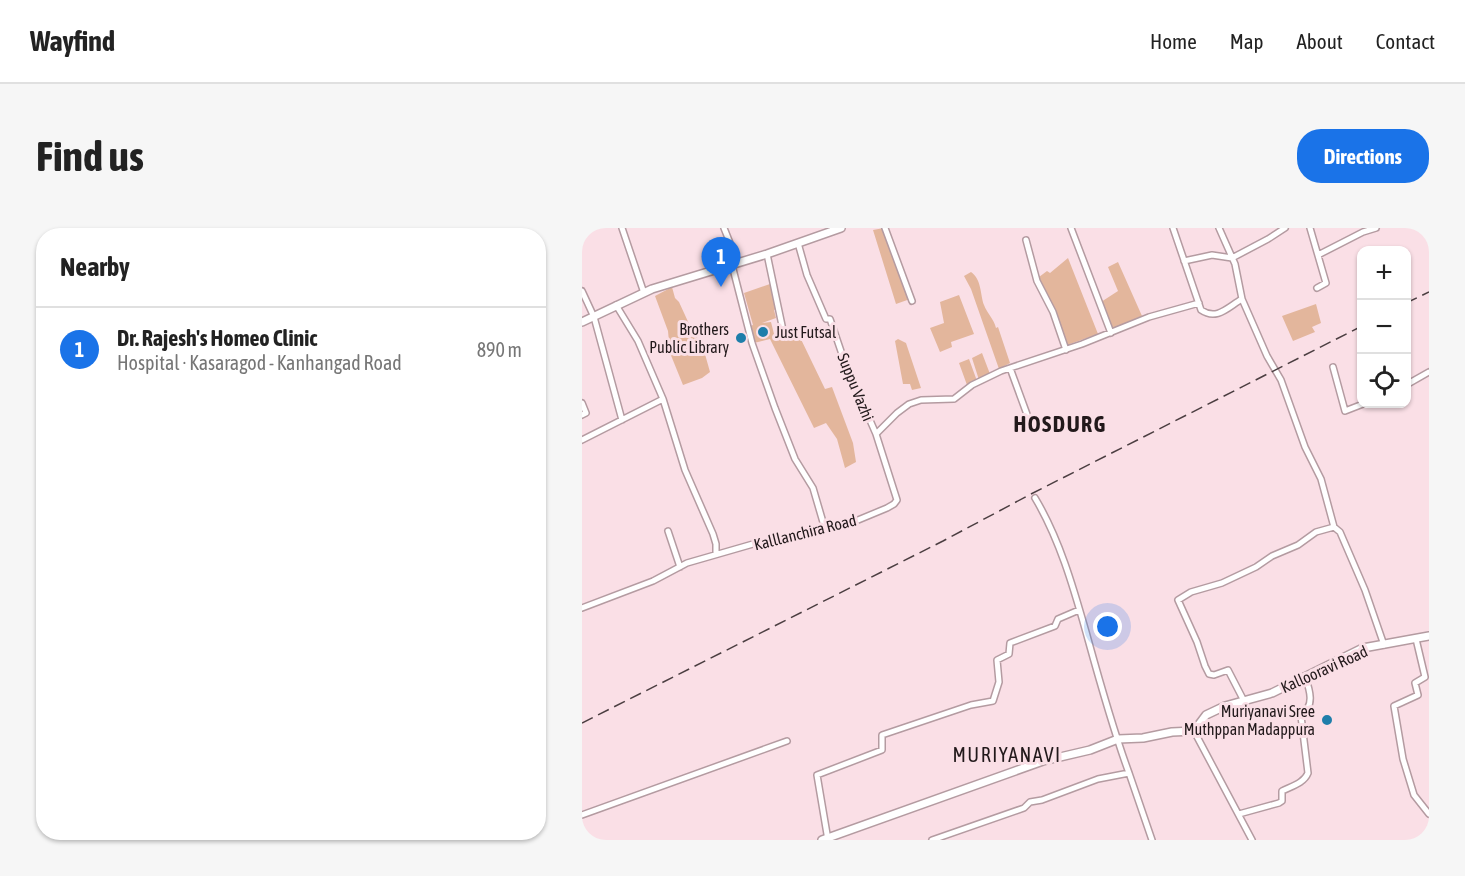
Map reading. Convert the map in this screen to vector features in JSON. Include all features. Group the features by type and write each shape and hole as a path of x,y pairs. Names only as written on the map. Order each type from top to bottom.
{"main road":[{"path":"582,322 644,293 840,228"},
{"name":"Kallooravi Road","path":"1194,731 1206,715 1225,706 1272,693 1363,648 1429,636"},
{"path":"826,839 1043,760 1090,750 1118,739 1194,731"}],"street":[{"path":"622,228 644,293"},
{"path":"724,228 735,264 752,343 786,439 813,488 825,529"},
{"path":"885,228 912,301"},
{"path":"1071,228 1111,333"},
{"path":"1173,228 1201,310 1208,315 1216,315 1242,299"},
{"path":"1219,228 1232,258 1242,299 1267,356 1281,380 1299,432 1321,479 1334,527 1340,532 1365,590 1384,645"},
{"path":"1184,261 1212,255 1232,258 1285,228"},
{"path":"1310,228 1326,283 1317,288"},
{"path":"1318,255 1362,230 1376,228"},
{"path":"1026,240 1038,281 1053,312 1066,350"},
{"name":"Suppu Vazhi","path":"798,243 807,275 826,320 830,319 845,363 876,434"},
{"path":"767,254 784,335"},
{"path":"582,291 594,317 622,420"},
{"path":"876,434 909,404 921,400 954,399 972,385 1010,368 1066,350 1149,317 1199,303"},
{"path":"616,305 638,341 663,399 685,470 713,534 716,554"},
{"path":"1333,367 1345,411 1357,406"},
{"path":"1010,368 1032,428"},
{"path":"1411,383 1429,372"},
{"path":"582,440 663,399"},
{"path":"582,404 586,413 582,415"},
{"name":"Kalllanchira Road","path":"582,608 716,554 846,525 894,504 897,500 896,495 876,434"},
{"path":"1035,498 1053,535 1079,610 1118,739 1152,840"},
{"path":"1244,701 1228,670 1214,675 1209,674 1178,600 1191,592 1221,583 1256,567 1272,556 1298,545 1316,532 1334,527"},
{"path":"668,531 680,567"},
{"path":"826,839 817,775 882,750 884,747 880,738 882,735 971,705 993,701 999,682 997,660 1009,654 1010,643 1055,626 1058,619 1079,610"},
{"path":"1416,639 1425,677 1415,683 1419,695 1394,706 1403,759 1414,795 1429,814"},
{"path":"1239,814 1279,803 1282,801 1282,791 1307,776 1301,716 1301,713 1310,707 1309,688 1305,676"},
{"path":"1194,731 1252,840"},
{"path":"582,815 787,741"},
{"path":"932,840 1024,808 1030,802 1042,800 1098,779 1130,773"}],"shaded area":[{"path":"884,228 910,299 896,304 873,230"},
{"path":"1068,258 1098,334 1067,345 1039,277 1047,271 1050,273"},
{"path":"1118,262 1142,316 1111,329 1101,302 1118,291 1108,267"},
{"path":"971,272 979,283 985,308 996,328 998,327 1010,363 999,369 971,289 964,276"},
{"path":"770,284 776,318 762,323 771,322 775,338 797,331 825,389 832,387 853,443 856,462 845,468 837,439 826,423 814,428 770,339 754,343 750,326 753,325 744,293"},
{"path":"672,287 675,298 703,347 710,372 702,378 683,385 670,353 668,331 655,296"},
{"path":"959,295 974,334 951,342 952,347 940,352 930,328 944,323 940,302"},
{"path":"1316,304 1321,323 1312,327 1315,332 1293,341 1282,316"},
{"path":"898,339 906,343 921,388 912,390 910,384 903,384 895,341"},
{"path":"982,353 990,374 979,380 972,358"},
{"path":"969,359 977,381 967,385 959,363"}],"railway":[{"path":"1411,301 1429,292"},
{"path":"582,723 1357,329"}],"place":[{"name":"Dr. Rajesh's Homeo Clinic","path":"721,287"},
{"name":"Just Futsal","path":"763,332"},
{"name":"Brothers Public Library","path":"741,338"},
{"name":"Muriyanavi Sree Muthppan Madappura","path":"1327,720"}],"district":[{"name":"HOSDURG","path":"1060,424"},
{"name":"MURIYANAVI","path":"1007,754"}]}
